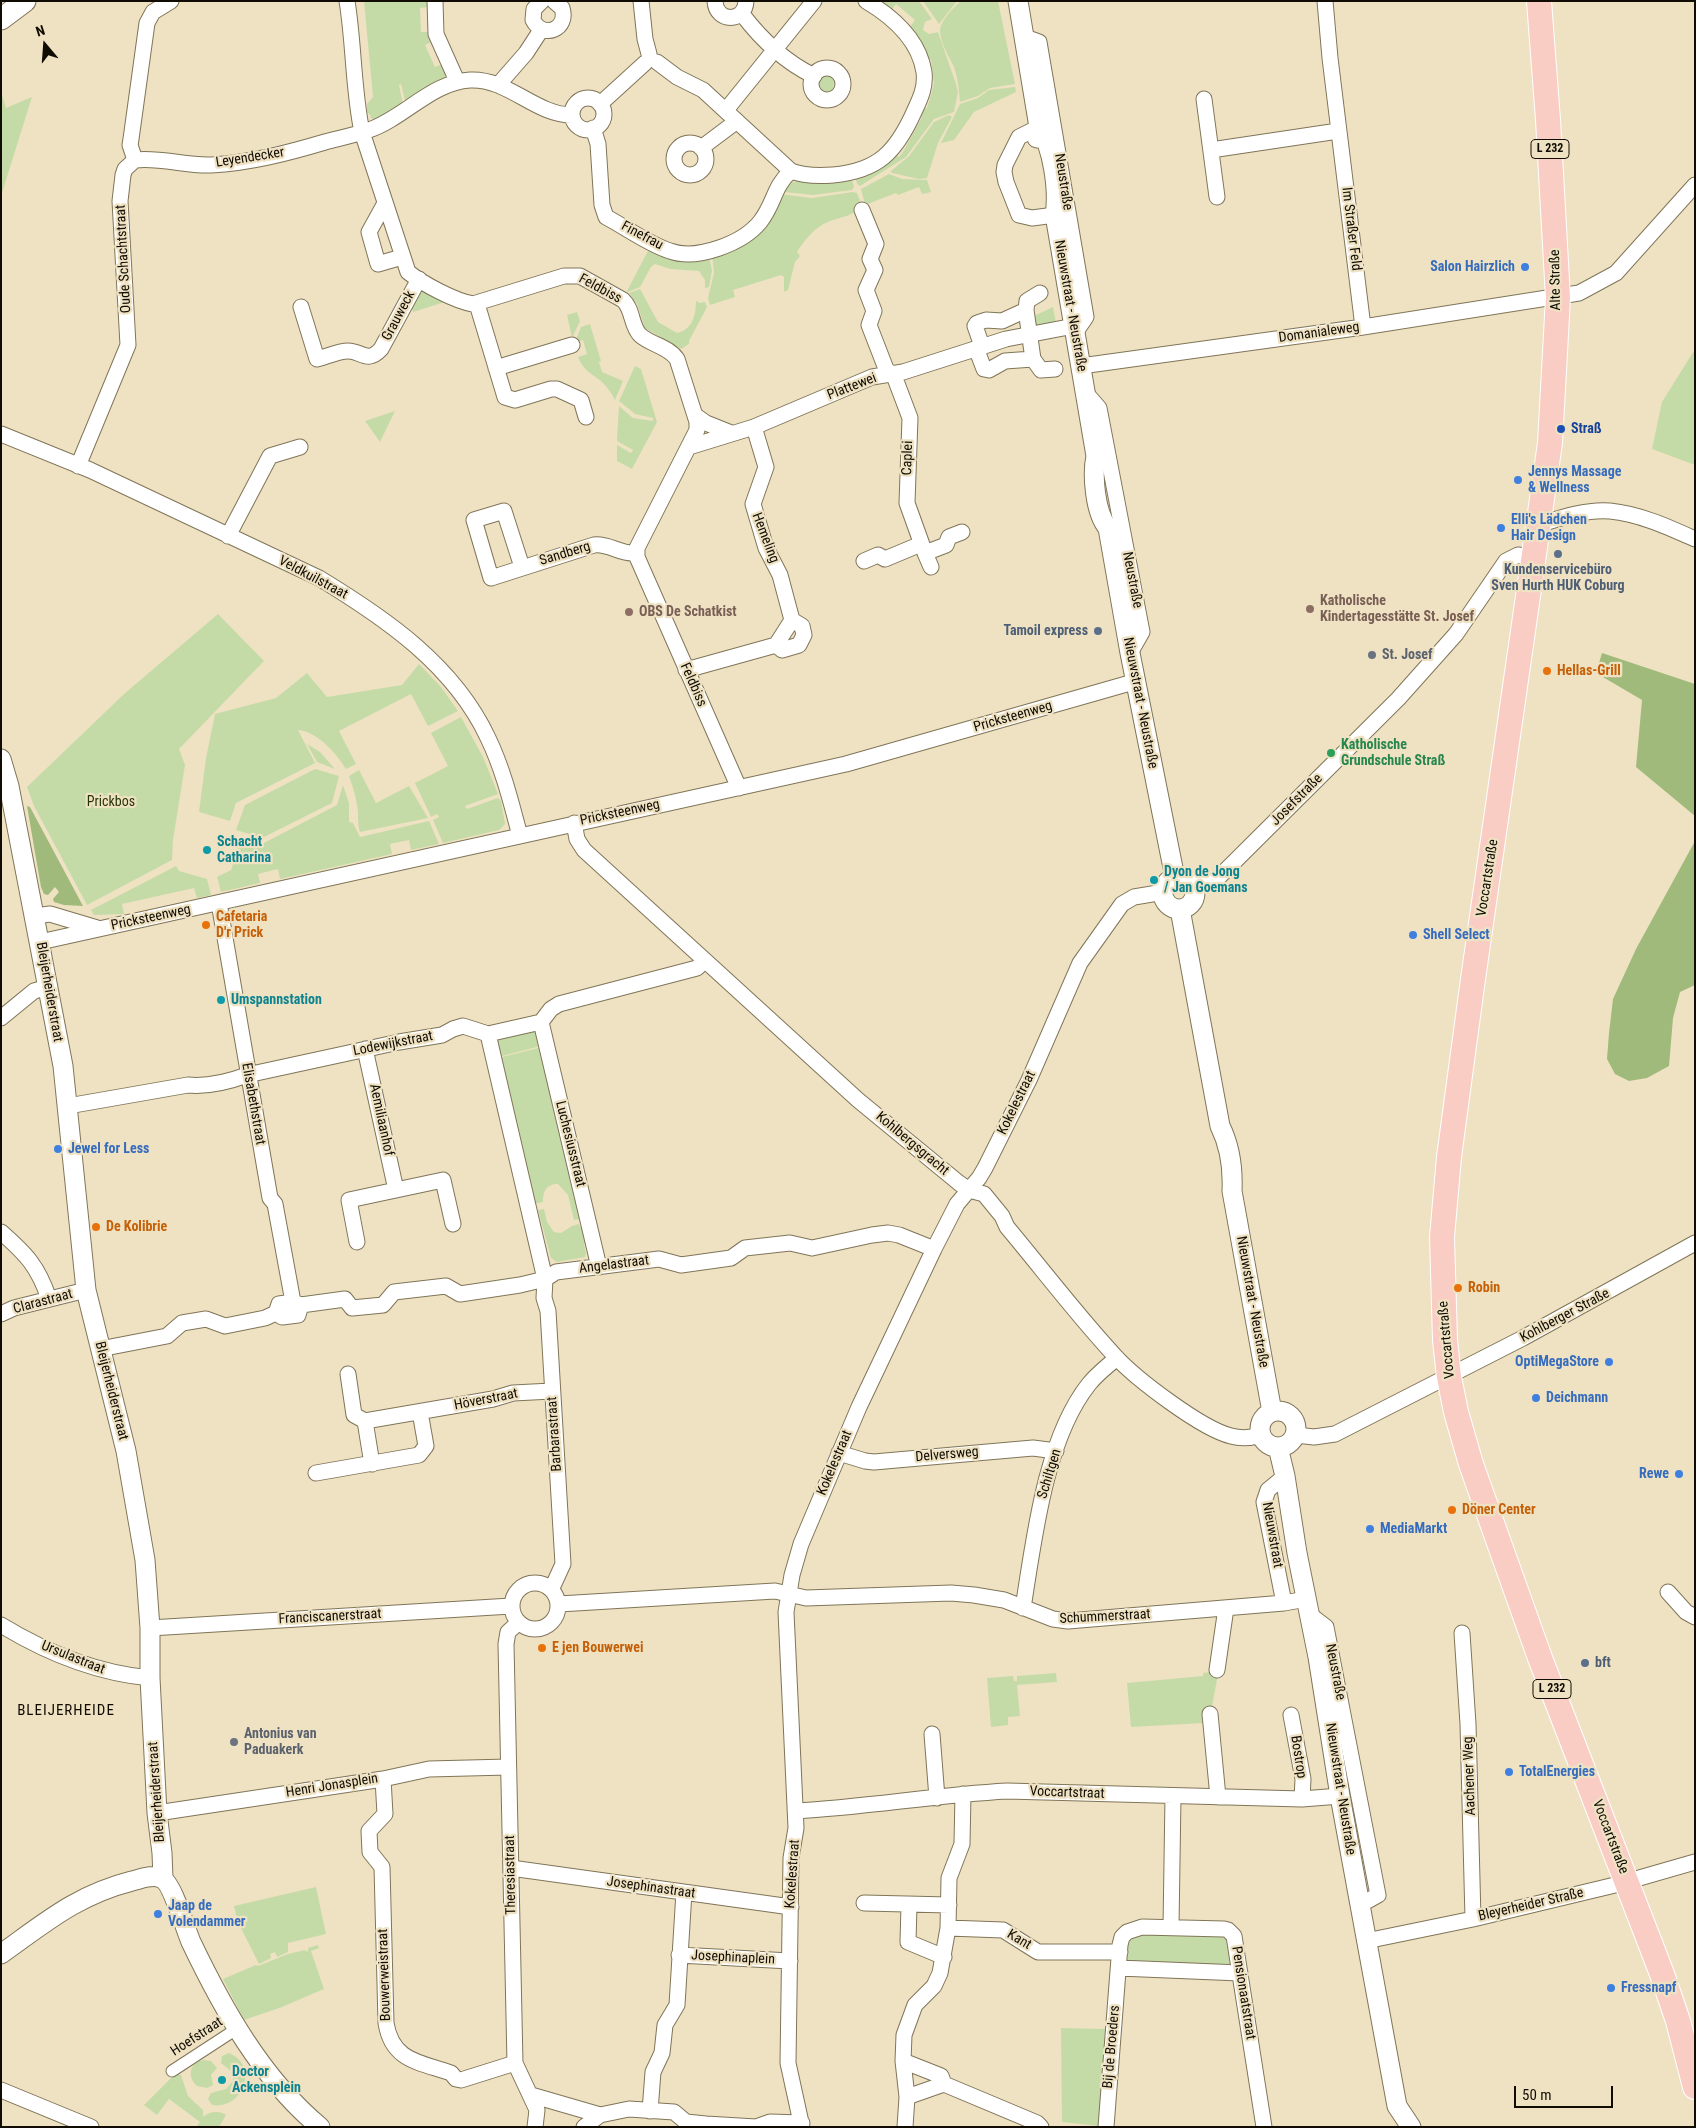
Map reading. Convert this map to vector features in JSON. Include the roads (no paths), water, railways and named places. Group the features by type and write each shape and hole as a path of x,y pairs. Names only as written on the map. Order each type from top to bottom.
{"main road":[{"path":"1,19 24,1"},
{"name":"Alte Straße","path":"1533,557 1550,443 1558,298 1539,1"},
{"name":"Voccartstraße","path":"1533,557 1508,745 1473,980 1445,1197 1442,1266 1449,1376 1461,1430 1477,1483 1540,1658 1627,1882 1678,2021 1695,2087"}],"street":[{"path":"135,160 130,145 147,23 153,12 171,1"},
{"path":"347,1 352,33 358,111 362,132 408,272 462,302 477,304 506,398 515,400 554,388 580,400 586,417"},
{"path":"435,1 436,34 457,81"},
{"path":"542,1 537,4 532,15 536,25 541,30 554,30 562,24 564,13 562,8 554,1"},
{"path":"641,1 645,39 650,60 703,90 791,171 821,176 854,173 869,168 881,161 897,145 925,85 920,57 913,42 890,18 866,1"},
{"path":"715,1 718,12 726,18 736,17 744,7 756,32 797,68 814,76"},
{"path":"701,148 731,116 775,49 814,1"},
{"path":"1018,1 1039,127 1019,137 1005,165 1004,172 1019,215 1024,218 1055,215"},
{"name":"Im Straßer Feld","path":"1325,1 1338,131 1363,327"},
{"path":"498,85 529,48 541,30"},
{"name":"Neustraße","path":"1025,37 1039,42 1086,317 1074,330"},
{"path":"600,104 650,60"},
{"path":"362,132 370,130 443,86 457,81 472,79 498,85 557,114 572,115"},
{"path":"581,99 592,99 600,104 603,111 601,122 593,128 583,129 579,127 572,115 573,107 581,99"},
{"path":"1204,99 1217,197"},
{"name":"Neustraße","path":"1039,127 1046,137 1052,170 1057,200 1055,215"},
{"name":"Finefrau","path":"593,128 598,144 603,212 606,217 671,252 706,252 746,235 766,213 778,184 791,171"},
{"path":"1211,150 1338,131"},
{"name":"Leyendecker","path":"135,160 143,159 184,164 229,164 282,154 362,132"},
{"name":"Oude Schachtstraat","path":"78,466 128,345 120,202 122,175 125,169 135,160"},
{"name":"Domanialeweg","path":"1081,366 1363,327 1558,298 1579,293 1616,273 1695,185"},
{"path":"385,203 369,232 369,236 378,264 402,257"},
{"name":"Caplei","path":"862,210 876,244 870,258 875,270 866,290 874,310 869,325 910,418 907,503 926,555"},
{"name":"Nieuwstraat - Neustraße","path":"1055,215 1096,456 1093,471 1101,520 1108,528 1130,653 1137,681 1170,885"},
{"name":"Feldbiss","path":"477,304 564,276 580,276 623,300 628,306 639,334 674,355 678,362 695,415 697,430 636,552 739,788"},
{"name":"Grauweck","path":"301,307 317,360 348,351 365,357 377,353 381,349 419,279"},
{"path":"1040,294 1026,301 1033,359 1040,370 1055,369"},
{"path":"1026,310 1002,321 986,320 977,323 975,326 984,369 989,370 1005,361 1033,359"},
{"name":"Plattewei","path":"689,447 754,426 872,377 903,372 979,347 1029,334 1074,330"},
{"path":"496,368 572,345"},
{"name":"Neustraße","path":"1085,392 1099,408 1142,632 1130,653"},
{"path":"695,415 706,423 731,433"},
{"name":"Hemeling","path":"686,670 776,645 782,650 799,645 804,635 802,626 792,620 780,575 766,548 753,504 766,467 754,426"},
{"name":"Veldkuilstraat","path":"1,434 78,466 326,582 378,617 428,656 451,680 465,699 488,736 508,791 520,836"},
{"path":"228,536 270,456 300,446"},
{"name":"Sandberg","path":"522,567 504,511 474,520 491,578 594,545 606,545 629,554 636,552"},
{"path":"1538,525 1574,515 1609,511 1658,523 1695,539"},
{"path":"864,560 878,556 885,559 926,555 946,545 949,537 962,532"},
{"name":"Josefstraße","path":"1194,887 1216,880 1224,873 1398,699 1456,634 1506,562 1518,556 1533,557"},
{"name":"Pricksteenweg","path":"40,942 846,764 1137,681"},
{"name":"Bleijerheiderstraat","path":"1,759 9,786 35,916 68,1106 86,1290 126,1451 140,1530 150,1628 150,1678 162,1878"},
{"name":"Kohlbergsgracht","path":"574,823 577,839 584,850 704,961 858,1100 969,1190 984,1194 1002,1216 1007,1228 1117,1358 1171,1402 1213,1429 1229,1436 1242,1438 1261,1435"},
{"path":"1186,879 1194,887 1195,895 1192,902 1180,909 1168,903 1170,885 1186,879"},
{"name":"Kokelestraat","path":"802,2125 788,2063 791,1858 796,1836 796,1811 786,1612 788,1593 801,1544 839,1453 934,1249 957,1204 985,1168 1029,1080 1080,963 1122,904 1170,885"},
{"name":"Elisabethstraat","path":"219,903 247,1075 270,1198 275,1204 297,1303"},
{"name":"Nieuwstraat - Neustraße","path":"1180,909 1220,1126 1226,1137 1233,1176 1232,1191 1272,1412"},
{"name":"Pricksteenweg","path":"35,916 50,914 99,929"},
{"path":"545,1278 488,1034 541,1022 551,1009 559,1004 697,968 704,961"},
{"path":"1,1018 34,991 48,987"},
{"name":"Luchesiusstraat","path":"541,1022 599,1266"},
{"name":"Lodewijkstraat","path":"68,1106 188,1086 232,1081 247,1075 442,1035 452,1028 463,1026 488,1034"},
{"name":"Aemiliaanhof","path":"365,1050 396,1190"},
{"path":"357,1242 349,1200 443,1180 453,1224"},
{"path":"1,1232 24,1252 42,1277 49,1299"},
{"name":"Angelastraat","path":"100,1349 167,1336 182,1323 206,1319 225,1326 265,1318 276,1313 282,1317 298,1315 297,1303 345,1299 352,1308 383,1305 394,1292 446,1286 460,1294 520,1286 545,1278 556,1272 599,1266 659,1260 681,1265 731,1258 745,1248 790,1243 812,1248 888,1233 899,1235 934,1249"},
{"name":"Kohlberger Straße","path":"1296,1435 1314,1437 1335,1434 1595,1300 1695,1243"},
{"name":"Barbarastraat","path":"545,1278 544,1298 548,1311 563,1564 552,1588"},
{"name":"Clarastraat","path":"1,1314 86,1290"},
{"name":"Schiltgen","path":"1023,1608 1044,1491 1056,1450 1076,1404 1088,1385 1117,1358"},
{"path":"348,1374 354,1415 365,1421 372,1464"},
{"name":"Höverstraat","path":"365,1421 493,1399 513,1393 552,1391"},
{"path":"1283,1411 1292,1417 1297,1429 1296,1435 1292,1442 1278,1448 1268,1444 1261,1435 1262,1422 1272,1412 1283,1411"},
{"path":"316,1473 419,1455 426,1446 420,1412"},
{"name":"Delversweg","path":"839,1453 874,1462 1033,1448 1056,1450"},
{"name":"Nieuwstraat - Neustraße","path":"1278,1448 1285,1476 1296,1553 1320,1666 1340,1796 1397,2106 1412,2127"},
{"name":"Nieuwstraat","path":"1284,1603 1264,1502 1268,1490 1285,1476"},
{"path":"539,1583 552,1588 559,1604 557,1616 549,1625 530,1627 518,1623 513,1615 511,1606 512,1599 520,1588 539,1583"},
{"path":"559,1604 774,1591 788,1593"},
{"path":"1668,1592 1686,1612 1695,1617"},
{"name":"Schummerstraat","path":"788,1593 806,1598 951,1593 1004,1600 1053,1620 1068,1621 1284,1603 1308,1606"},
{"name":"Franciscanerstraat","path":"150,1628 511,1606"},
{"name":"Neustraße","path":"1308,1606 1326,1627 1378,1895 1360,1905"},
{"path":"1217,1670 1226,1608"},
{"name":"Theresiastraat","path":"518,1623 508,1632 506,1638 515,2063 537,2110 535,2127"},
{"name":"Ursulastraat","path":"1,1625 49,1650 84,1665 110,1673 150,1678"},
{"name":"Aachener Weg","path":"1462,1633 1468,1742 1473,1918"},
{"path":"1210,1714 1218,1797"},
{"name":"Bostrop","path":"1291,1715 1303,1779 1302,1799"},
{"path":"932,1734 937,1798"},
{"name":"Henri Jonasplein","path":"157,1813 383,1779 430,1769 508,1767"},
{"name":"Bouwerweistraat","path":"383,1779 385,1814 369,1831 370,1852 382,1867 386,2023 391,2042 396,2050 404,2056 451,2073 456,2079 461,2080 515,2063"},
{"name":"Voccartstraat","path":"796,1811 845,1809 963,1794 1007,1791 1302,1799 1340,1796"},
{"path":"905,2127 907,2097 903,2061 905,2028 916,2005 934,1986 944,1957 948,1928 949,1878 962,1844 963,1794"},
{"path":"1171,1927 1173,1796"},
{"name":"Bleyerheider Straße","path":"1366,1941 1627,1882 1695,1862"},
{"name":"Josephinastraat","path":"511,1868 791,1907"},
{"path":"2,1953 52,1917 90,1894 140,1879 154,1876 162,1878 171,1888 183,1924 234,2021 264,2068 320,2127"},
{"name":"Josephinaplein","path":"684,1892 679,1955 790,1961"},
{"path":"864,1903 948,1905"},
{"path":"909,1905 908,1942 944,1957"},
{"name":"Bij de Broeders","path":"1106,2127 1122,1937 1134,1928 1171,1927"},
{"name":"Pensionaatstraat","path":"1171,1927 1228,1930 1234,1936 1264,2127"},
{"name":"Kant","path":"948,1928 1003,1930 1038,1952 1120,1952"},
{"path":"650,2111 653,2072 662,2053 665,2025 677,2004 679,1955"},
{"path":"1119,1968 1240,1973"},
{"name":"Hoefstraat","path":"172,2071 234,2021"},
{"path":"903,2061 941,2076 944,2084"},
{"path":"907,2097 944,2084 1037,2123 1040,2127"},
{"path":"1,2090 92,2127"},
{"path":"531,2096 600,2115"},
{"path":"584,2127 600,2115 629,2109 674,2112 686,2122 706,2125 756,2127 770,2122 802,2125"}],"place":[{"name":"Salon Hairzlich","path":"1525,267"},
{"name":"Straß","path":"1561,429"},
{"name":"Jennys Massage & Wellness","path":"1518,480"},
{"name":"Elli's Lädchen Hair Design","path":"1501,528"},
{"name":"Kundenservicebüro Sven Hurth HUK Coburg","path":"1558,554"},
{"name":"Katholische Kindertagesstätte St. Josef","path":"1310,609"},
{"name":"OBS De Schatkist","path":"629,612"},
{"name":"Tamoil express","path":"1098,631"},
{"name":"St. Josef","path":"1372,655"},
{"name":"Hellas-Grill","path":"1547,671"},
{"name":"Katholische Grundschule Straß","path":"1331,753"},
{"name":"Schacht Catharina","path":"207,850"},
{"name":"Dyon de Jong / Jan Goemans","path":"1154,880"},
{"name":"Cafetaria D'r Prick","path":"206,925"},
{"name":"Shell Select","path":"1413,935"},
{"name":"Umspannstation","path":"221,1000"},
{"name":"Jewel for Less","path":"58,1149"},
{"name":"De Kolibrie","path":"96,1227"},
{"name":"Robin","path":"1458,1288"},
{"name":"OptiMegaStore","path":"1609,1362"},
{"name":"Deichmann","path":"1536,1398"},
{"name":"Rewe","path":"1679,1474"},
{"name":"Döner Center","path":"1452,1510"},
{"name":"MediaMarkt","path":"1370,1529"},
{"name":"E jen Bouwerwei","path":"542,1648"},
{"name":"bft","path":"1585,1663"},
{"name":"Antonius van Paduakerk","path":"234,1742"},
{"name":"TotalEnergies","path":"1509,1772"},
{"name":"Jaap de Volendammer","path":"158,1914"},
{"name":"Fressnapf","path":"1611,1988"},
{"name":"Doctor Ackensplein","path":"222,2080"}],"district":[{"name":"BLEIJERHEIDE","path":"66,1711"}],"park label":[{"name":"Prickbos","path":"111,802"}]}
